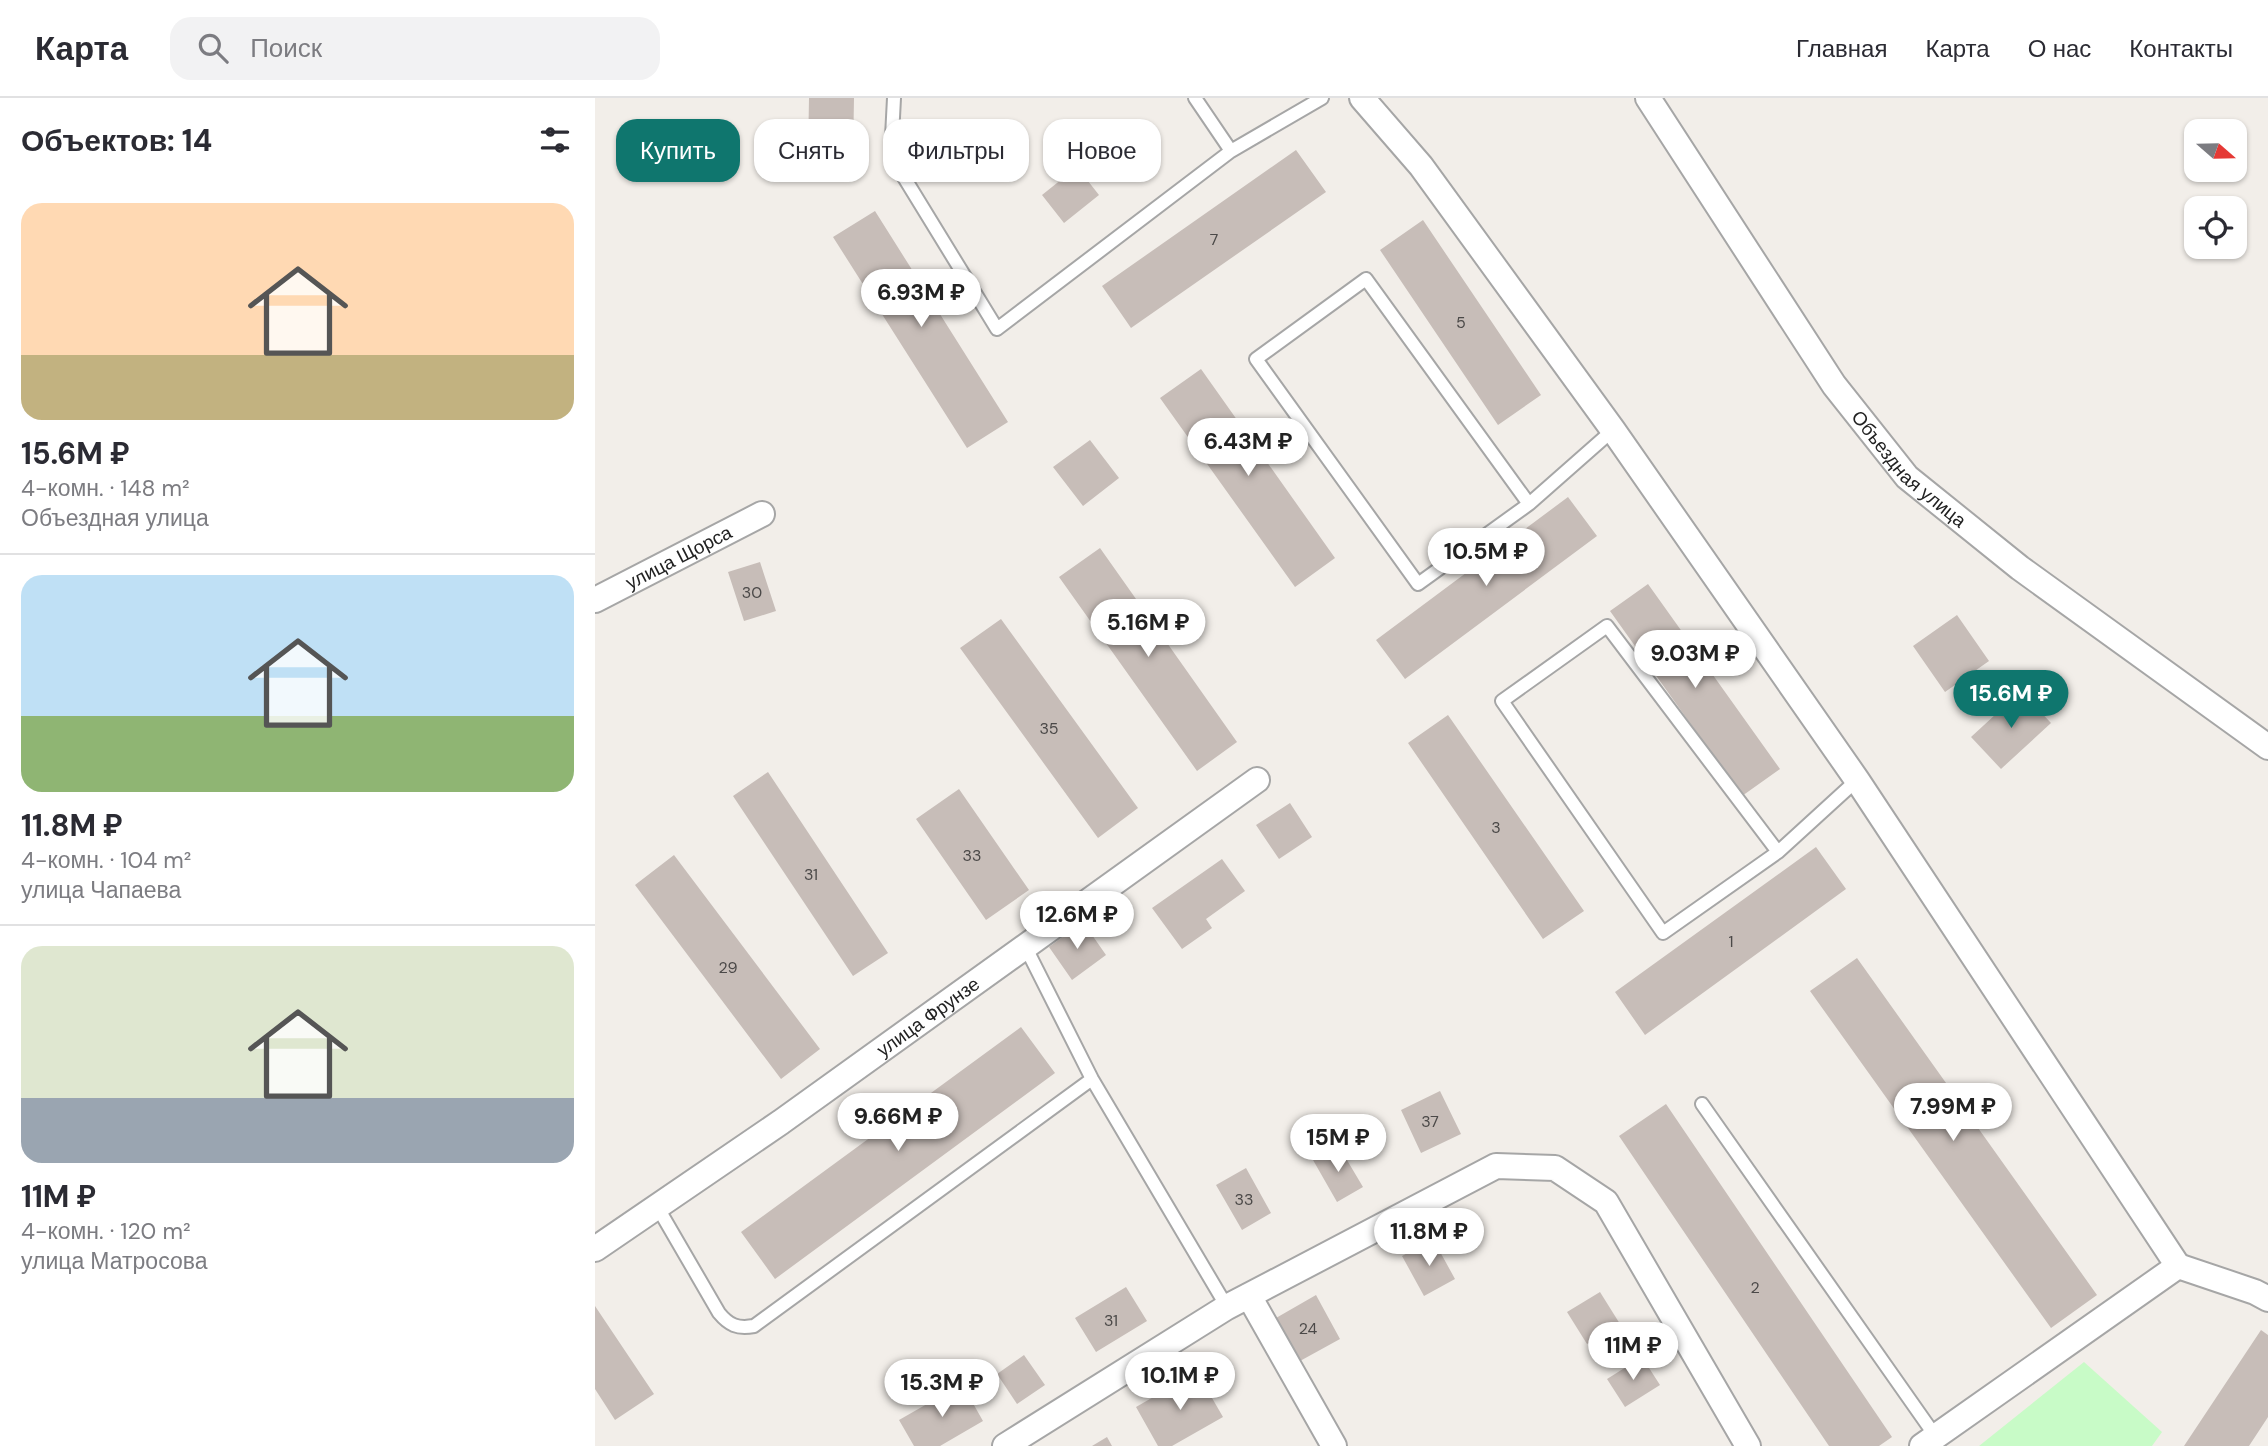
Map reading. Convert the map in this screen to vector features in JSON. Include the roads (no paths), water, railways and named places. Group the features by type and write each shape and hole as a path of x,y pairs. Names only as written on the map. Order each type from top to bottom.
{"street":[{"path":"1362,98 1421,166 1613,430 1857,780 2178,1266 2268,1299"},
{"name":"Объездная улица","path":"1649,98 1834,385 1907,477 2020,568 2268,747"},
{"name":"улица Щорса","path":"595,600 762,514"},
{"name":"улица Фрунзе","path":"595,1249 781,1122 1257,780"},
{"path":"1005,1446 1238,1301 1496,1166 1555,1168 1606,1202 1748,1446"},
{"path":"1929,1442 2178,1266"},
{"path":"1238,1301 1334,1446"}],"lane":[{"path":"894,98 891,156 997,329 1231,151 1322,98"},
{"path":"1195,98 1231,151"},
{"path":"1529,504 1366,279 1256,359 1418,584 1529,504 1613,430"},
{"path":"1778,852 1607,626 1502,701 1663,933 1778,852 1857,780"},
{"path":"1025,946 1092,1079 1238,1301"},
{"path":"658,1208 719,1313 729,1324 743,1329 754,1326 1092,1079"},
{"path":"1702,1104 1929,1442"}]}
